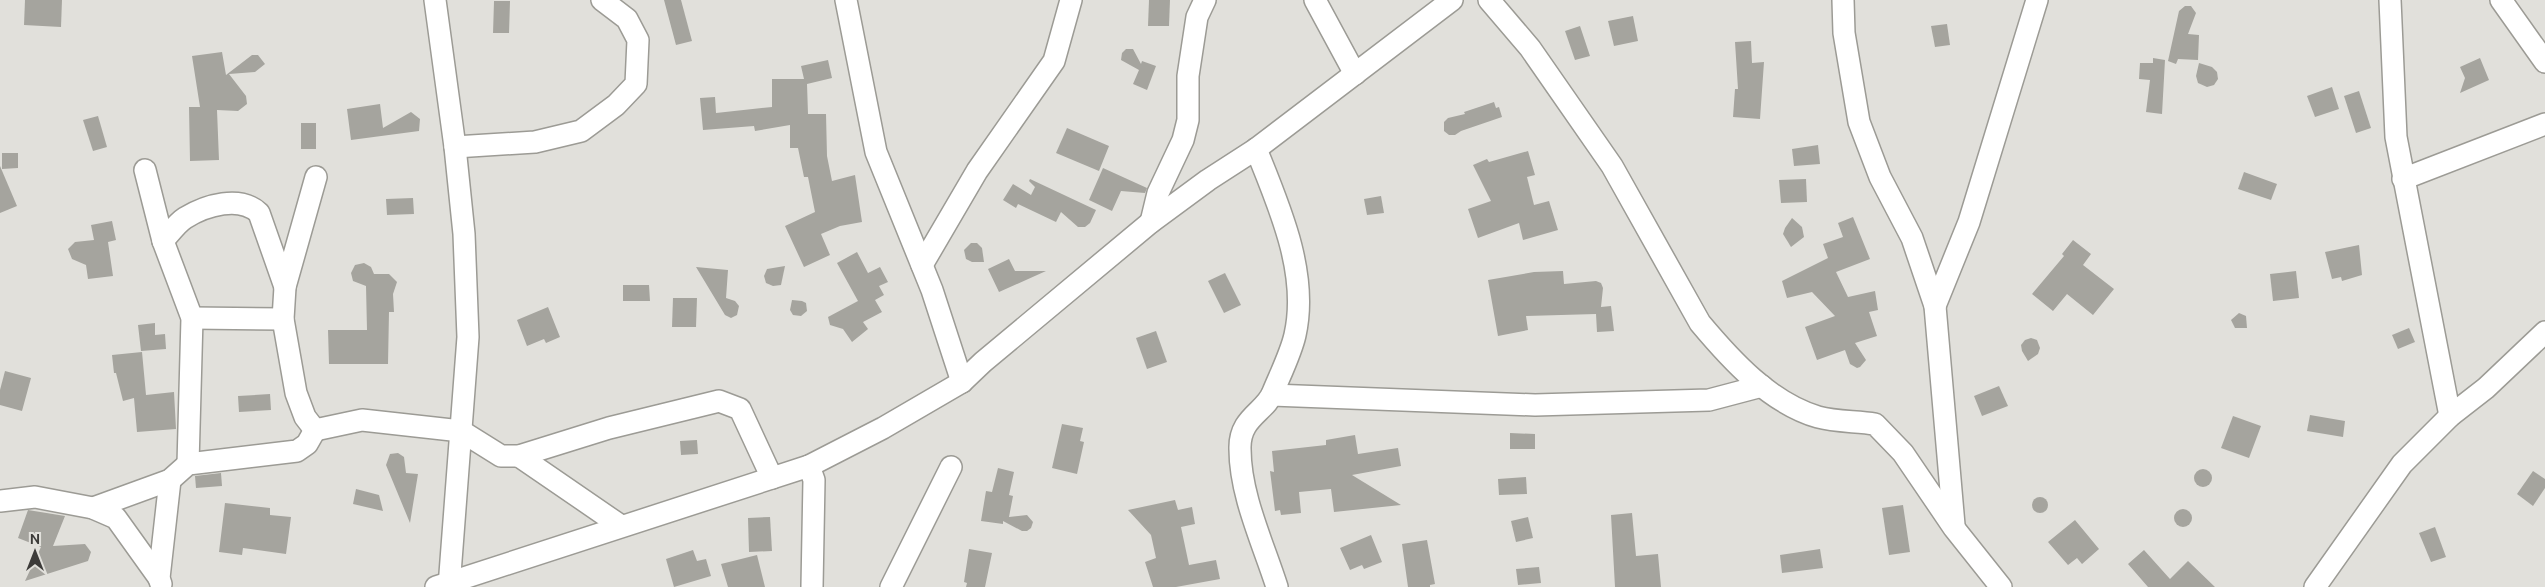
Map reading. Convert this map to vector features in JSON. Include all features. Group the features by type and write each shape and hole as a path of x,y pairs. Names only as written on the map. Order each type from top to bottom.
{"street":[{"path":"427,0 435,0 455,147 464,234 468,338 461,431 445,586 621,526 809,466 883,428 962,382 983,362 1150,222 1208,180 1256,149 1452,0"},
{"path":"455,147 534,142 581,130 616,105 636,84 638,40 627,19 602,0"},
{"path":"846,0 876,152 922,265 962,382"},
{"path":"922,265 977,171 1054,61 1071,0"},
{"path":"1150,222 1158,194 1184,140 1188,120 1188,76 1197,17 1205,0"},
{"path":"1315,0 1355,74"},
{"path":"1489,0 1530,48 1612,166 1700,322 1718,345 1762,386 1790,406 1819,417 1875,424 1902,454 1954,528 2000,587"},
{"path":"1843,0 1844,33 1859,122 1880,177 1912,238 1935,306 1954,528"},
{"path":"1935,306 1970,222 2037,0"},
{"path":"2390,0 2396,137 2450,416"},
{"path":"2501,0 2545,62"},
{"path":"2403,179 2545,124"},
{"path":"1256,149 1282,212 1296,272 1298,315 1294,337 1272,395 1248,420 1239,447 1246,494 1277,587"},
{"path":"145,170 163,240 192,318 188,464"},
{"path":"315,430 304,417 296,393 283,319 285,287 316,177"},
{"path":"163,240 184,218 224,203 251,206 259,213 285,287"},
{"path":"192,318 283,319"},
{"path":"2315,587 2402,464 2450,416 2486,388 2545,332"},
{"path":"1272,395 1535,404 1709,400 1762,386"},
{"path":"94,508 170,480 188,464 297,451 307,444 315,430 362,420 461,431 501,456 519,456 609,428 719,401 740,409 772,478"},
{"path":"519,456 621,526"},
{"path":"809,466 814,480 812,587"},
{"path":"891,587 951,466"},
{"path":"160,582 170,480"},
{"path":"0,502 35,497 94,508 116,518 160,582"}],"building":[{"path":"25,0 62,0 61,27 24,25"},
{"path":"664,0 681,0 692,41 676,45"},
{"path":"1149,0 1170,0 1169,26 1148,26"},
{"path":"494,1 510,1 509,33 493,33"},
{"path":"2185,6 2191,6 2196,13 2188,34 2199,35 2198,60 2178,59 2176,64 2168,61 2179,11"},
{"path":"1633,16 1638,41 1614,46 1608,21"},
{"path":"1947,24 1950,45 1935,47 1931,26"},
{"path":"1580,26 1590,56 1575,60 1565,31"},
{"path":"1751,41 1752,63 1764,62 1760,119 1733,117 1735,89 1738,89 1735,42"},
{"path":"1126,49 1133,49 1141,64 1142,61 1156,66 1147,90 1133,84 1139,70 1121,60 1122,53"},
{"path":"222,52 226,75 252,55 258,55 265,64 255,72 229,74 246,96 247,104 238,111 217,110 219,160 190,161 189,107 200,107 192,56"},
{"path":"2153,58 2165,60 2162,114 2146,112 2150,80 2139,79 2140,63 2153,63"},
{"path":"2480,58 2489,80 2460,93 2465,78 2460,67"},
{"path":"828,60 832,78 807,84 808,114 826,114 827,156 832,181 855,175 862,222 840,226 821,234 830,255 804,267 785,226 815,212 808,177 804,177 798,148 790,148 790,125 755,131 754,126 703,130 700,98 715,97 716,113 772,107 772,79 804,79 801,66"},
{"path":"2199,63 2212,67 2217,72 2218,79 2214,85 2207,87 2198,83 2196,76"},
{"path":"2332,87 2339,109 2315,117 2307,96"},
{"path":"2359,91 2371,128 2356,133 2344,96"},
{"path":"1494,102 1496,108 1499,107 1502,117 1461,131 1455,135 1449,135 1444,131 1444,122 1448,118 1465,114 1464,112"},
{"path":"380,104 383,128 411,112 420,119 419,131 351,140 347,109"},
{"path":"98,116 107,147 93,151 83,120"},
{"path":"301,123 316,123 316,149 301,149"},
{"path":"1067,128 1109,146 1099,171 1056,153"},
{"path":"1818,145 1820,164 1794,166 1792,149"},
{"path":"1528,151 1535,175 1527,177 1534,205 1549,201 1558,230 1523,240 1519,223 1478,238 1468,209 1491,201 1473,165 1487,159 1489,162"},
{"path":"2,153 18,153 18,168 2,169"},
{"path":"0,166 17,206 0,213"},
{"path":"1103,168 1147,188 1145,193 1121,191 1112,211 1089,200"},
{"path":"2244,172 2277,184 2271,200 2238,189"},
{"path":"1030,179 1096,210 1090,223 1085,227 1078,227 1061,212 1056,222 1018,204 1016,208 1003,200 1013,184 1031,195 1035,187 1029,181"},
{"path":"1806,179 1807,202 1781,203 1779,180"},
{"path":"1381,196 1384,213 1367,215 1364,199"},
{"path":"413,198 414,214 387,215 386,199"},
{"path":"1853,217 1870,259 1836,272 1848,297 1875,291 1878,310 1869,312 1877,336 1855,343 1866,360 1857,368 1850,364 1845,350 1817,360 1805,327 1835,316 1812,292 1787,298 1782,281 1828,258 1823,244 1843,237 1838,223"},
{"path":"1792,218 1802,227 1804,237 1791,247 1783,234"},
{"path":"112,221 116,240 108,242 113,276 88,279 86,265 72,259 68,249 75,242 94,240 91,225"},
{"path":"2073,240 2091,254 2083,265 2114,289 2093,315 2067,294 2053,311 2032,294 2064,256 2062,254"},
{"path":"971,243 977,243 982,248 984,262 972,262 966,259 964,250"},
{"path":"2359,245 2362,275 2342,281 2341,277 2332,279 2325,252"},
{"path":"857,252 868,273 880,267 888,282 879,286 884,295 875,300 882,312 863,322 868,329 852,342 843,329 830,325 828,317 858,301 837,263"},
{"path":"1009,259 1015,271 1046,271 999,292 988,269"},
{"path":"364,263 371,267 374,274 389,274 397,282 393,294 394,312 389,312 388,364 329,364 328,330 367,330 366,286 353,281 351,273 355,265"},
{"path":"785,266 781,285 773,286 766,283 764,276 767,269"},
{"path":"696,267 728,270 726,298 735,301 739,306 737,315 731,318 725,315"},
{"path":"1563,271 1564,284 1596,281 1601,283 1603,288 1601,307 1611,306 1614,331 1597,332 1596,314 1526,316 1528,330 1498,336 1488,280 1534,272"},
{"path":"2296,271 2299,298 2273,301 2270,274"},
{"path":"1225,273 1241,305 1224,313 1208,281"},
{"path":"623,285 649,285 650,301 623,301"},
{"path":"673,298 697,298 696,327 672,327"},
{"path":"792,300 806,303 807,311 801,316 793,315 790,310"},
{"path":"548,307 560,337 546,343 544,339 527,346 517,320"},
{"path":"2239,313 2246,316 2247,328 2235,328 2231,320"},
{"path":"155,323 155,335 165,334 166,349 141,351 138,325"},
{"path":"2409,328 2415,342 2398,349 2392,335"},
{"path":"1156,331 1167,362 1147,369 1136,338"},
{"path":"2031,338 2037,340 2040,348 2038,354 2028,361 2021,345 2025,340"},
{"path":"142,352 146,395 174,392 176,429 137,432 134,398 123,401 116,373 114,373 112,355"},
{"path":"5,371 31,378 22,411 0,405 0,390"},
{"path":"1999,386 2008,406 1982,416 1974,396"},
{"path":"270,394 271,410 239,412 238,396"},
{"path":"2310,415 2345,421 2343,437 2307,431"},
{"path":"2233,416 2261,426 2249,458 2221,448"},
{"path":"1062,424 1083,428 1080,441 1084,442 1077,474 1052,468"},
{"path":"1510,433 1535,434 1535,449 1510,449"},
{"path":"1355,435 1358,454 1398,448 1401,466 1352,475 1401,505 1334,512 1331,489 1299,492 1301,513 1281,515 1280,510 1275,511 1270,471 1274,472 1272,451 1326,445 1326,440"},
{"path":"697,440 698,454 681,455 680,441"},
{"path":"398,453 404,457 406,473 418,474 410,523 386,465 390,454"},
{"path":"998,468 1014,472 1009,495 1013,496 1009,517 1027,515 1033,522 1031,528 1027,531 1022,531 1003,521 1003,524 981,521 986,491 992,492"},
{"path":"2199,469 2207,469 2212,474 2210,485 2199,487 2194,482 2194,474"},
{"path":"2533,471 2545,479 2545,488 2533,506 2517,494"},
{"path":"221,473 222,486 196,488 195,476"},
{"path":"1526,477 1527,494 1499,495 1498,479"},
{"path":"356,489 379,495 383,511 353,504"},
{"path":"2040,497 2046,499 2048,505 2046,511 2040,513 2034,511 2032,505 2034,499"},
{"path":"1175,500 1178,510 1192,507 1195,524 1181,527 1189,565 1216,560 1220,579 1176,587 1153,587 1145,562 1156,558 1151,535 1128,510"},
{"path":"225,503 270,508 270,515 291,517 286,554 243,548 242,555 219,552"},
{"path":"1903,505 1910,552 1889,555 1882,508"},
{"path":"2183,509 2191,514 2192,518 2187,526 2183,527 2175,522 2174,518 2179,510"},
{"path":"28,510 65,516 53,546 85,544 91,552 88,561 25,581 41,547 18,538"},
{"path":"1632,513 1636,556 1658,554 1661,587 1615,587 1611,515"},
{"path":"770,517 772,551 749,552 748,518"},
{"path":"1528,517 1533,538 1516,542 1511,521"},
{"path":"2075,520 2099,549 2082,564 2077,558 2068,565 2048,542"},
{"path":"2435,527 2446,557 2431,562 2419,533"},
{"path":"1371,535 1382,562 1364,569 1362,565 1350,570 1340,548"},
{"path":"1427,540 1435,584 1430,585 1430,587 1408,587 1402,544"},
{"path":"969,549 992,553 985,587 966,587 967,583 964,582"},
{"path":"1820,549 1823,568 1782,573 1780,555"},
{"path":"693,550 697,561 706,559 711,576 674,587 666,559"},
{"path":"2144,550 2170,579 2188,561 2215,587 2148,587 2128,564"},
{"path":"757,555 765,587 728,587 721,564"},
{"path":"1539,567 1541,583 1518,585 1516,569"}]}
